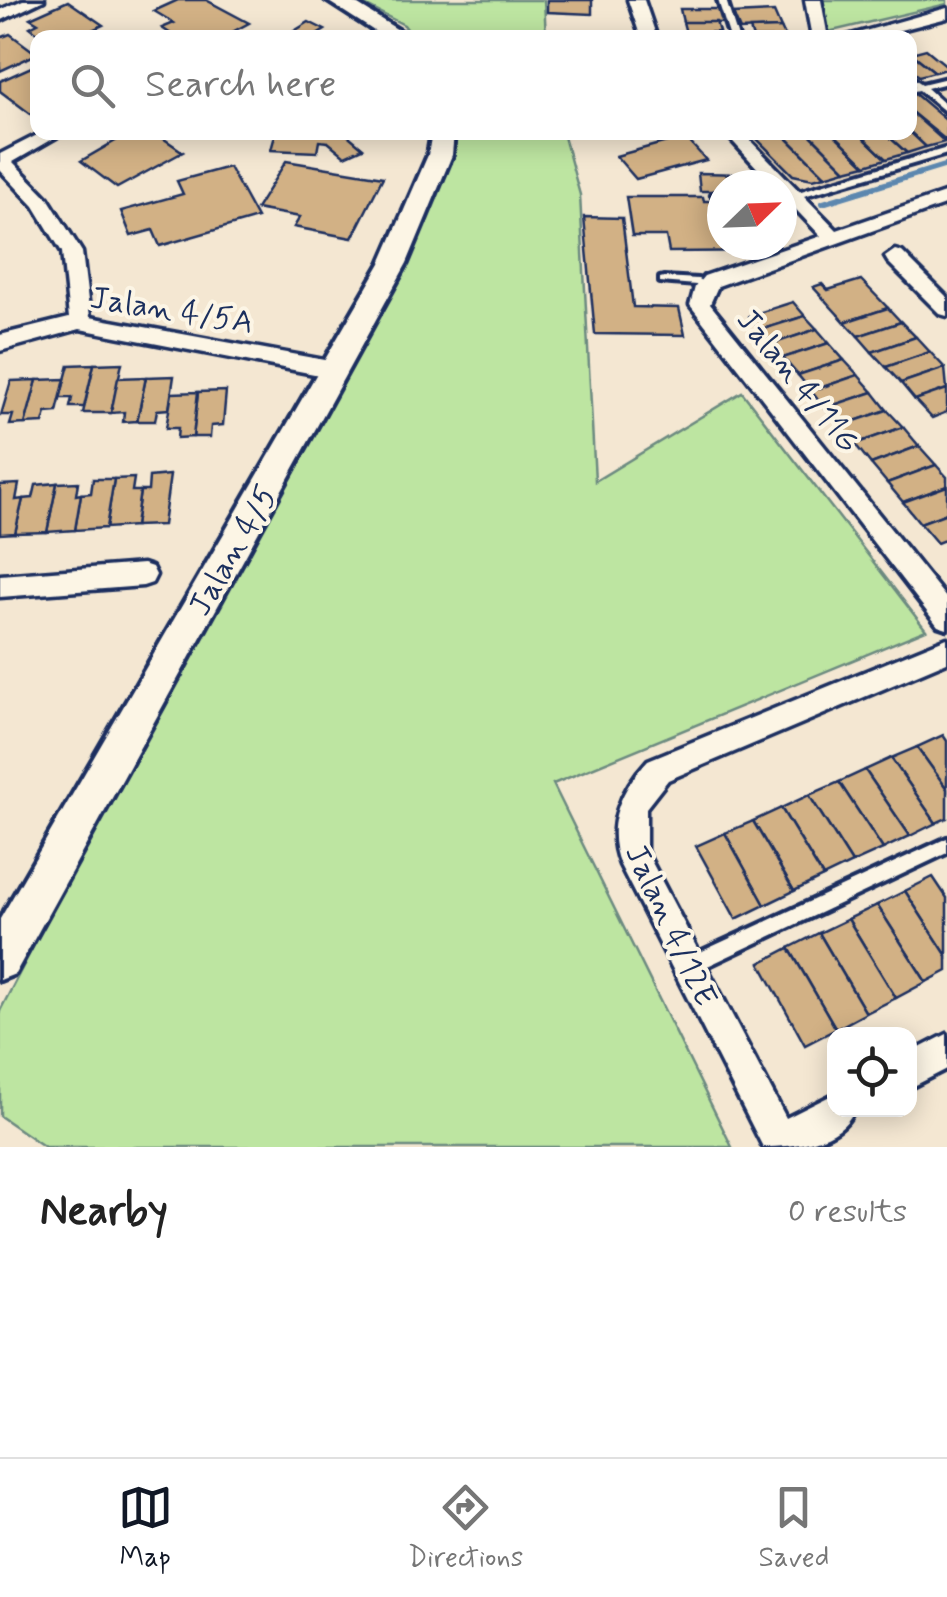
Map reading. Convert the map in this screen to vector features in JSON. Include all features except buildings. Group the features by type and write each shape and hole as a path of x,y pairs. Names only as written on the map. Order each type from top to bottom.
{"street":[{"path":"0,16 36,0"},
{"path":"336,0 387,30"},
{"path":"636,0 646,30"},
{"path":"814,0 819,30"},
{"path":"882,30 947,13"},
{"path":"42,140 1,161 41,202 72,252 80,322"},
{"name":"Jalan 4/5","path":"0,959 394,263 440,155 442,140"},
{"path":"746,140 770,170"},
{"name":"Jalan 4/11G","path":"947,198 704,287 700,305 947,618"},
{"path":"797,200 834,238"},
{"path":"895,256 947,310"},
{"name":"Jalan 4/5A","path":"0,342 80,322 335,370"},
{"path":"0,586 142,575"},
{"name":"Jalan 4/12E","path":"781,1144 632,854 628,826 631,803 658,770 947,650"},
{"path":"917,1066 947,1050"},
{"path":"781,1144 827,1116"}],"lane":[{"path":"722,0 731,30"},
{"path":"917,88 947,80"},
{"path":"917,89 947,110"},
{"path":"797,186 947,151"},
{"path":"664,280 698,282 704,287"},
{"path":"689,966 947,845"}],"shaded area":[{"path":"947,83 947,145 797,190 797,170 778,170 749,140 917,140 917,91"}],"green space":[{"path":"355,0 544,0 546,30 408,30"},
{"path":"822,0 947,0 947,4 828,30"},
{"path":"449,140 565,140 580,195 595,481 742,392 926,630 553,784 732,1147 45,1147 0,1116 0,1011"}],"waterway":[{"path":"823,203 947,165"}]}
